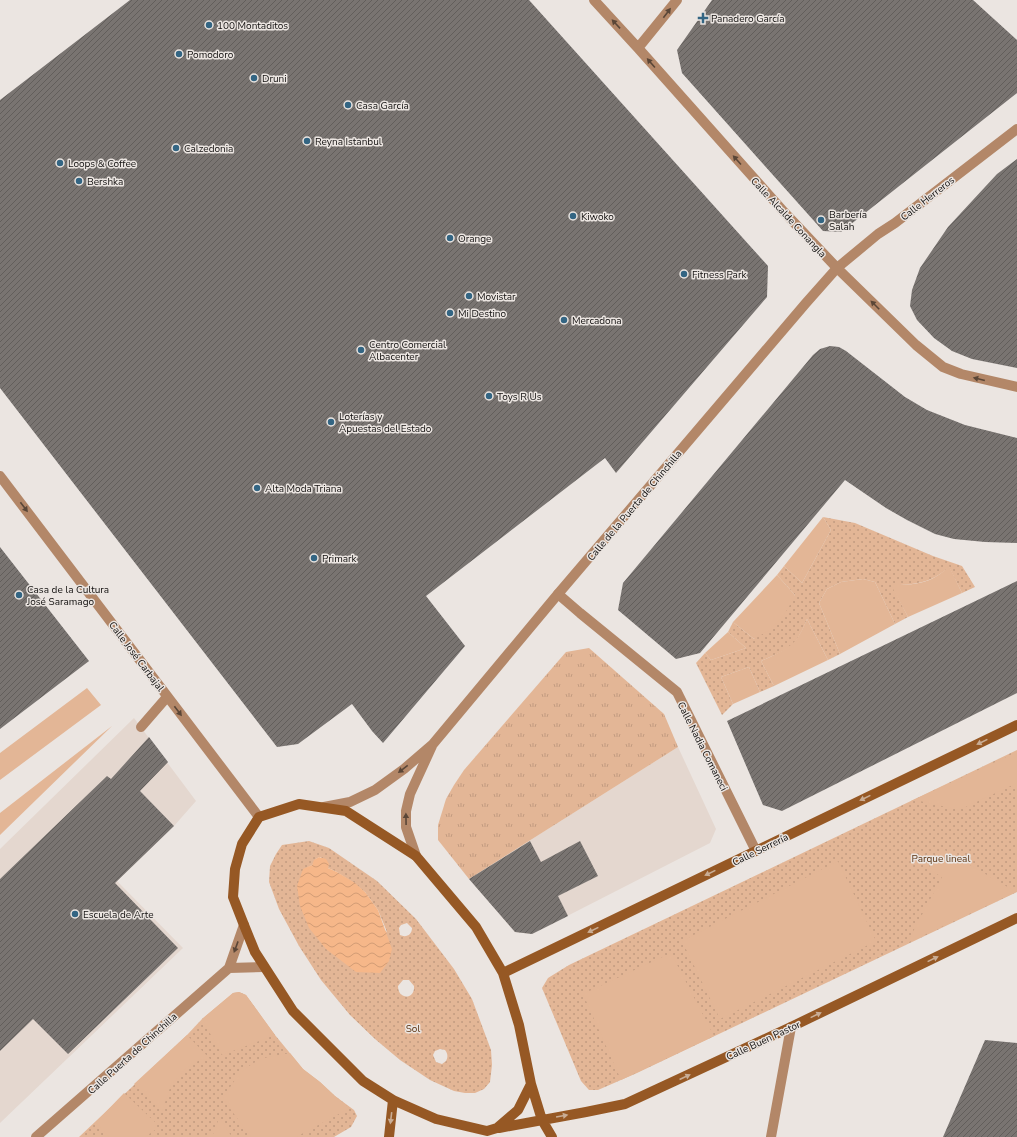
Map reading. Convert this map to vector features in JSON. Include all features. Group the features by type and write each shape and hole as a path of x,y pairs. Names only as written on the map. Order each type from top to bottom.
{"main road":[{"name":"Calle Serrería","path":"503,974 1017,725"},
{"path":"489,1132 436,1119 393,1100 363,1081 293,1011 255,952 233,897 235,869 242,844 259,818 299,804 346,811 416,856 476,928 503,974 519,1024 531,1084 542,1120 552,1137"},
{"name":"Calle Buen Pastor","path":"489,1132 625,1104 791,1027 1017,918"},
{"path":"471,1137 489,1132 518,1110 531,1084"},
{"path":"389,1137 393,1100"}],"street":[{"name":"Calle Alcalde Conangla","path":"594,0 784,212 837,268 916,346 943,367 961,374 1017,388"},
{"path":"638,48 677,0"},
{"name":"Calle Herreros","path":"837,268 878,234 895,223 1017,129"},
{"name":"Calle de la Puerta de Chinchilla","path":"320,808 350,802 375,790 433,744 558,594 837,268"},
{"name":"Calle José Carbajal","path":"0,476 259,818"},
{"name":"Calle Nadia Comaneci","path":"558,594 677,692 756,851"},
{"path":"141,727 167,697"},
{"name":"Calle de la Puerta de Chinchilla","path":"416,856 406,827 406,811 410,794 433,744"},
{"path":"244,925 229,968 264,967"},
{"name":"Calle Puerta de Chinchilla","path":"36,1137 229,968"},
{"path":"771,1137 791,1027"}],"shaded area":[{"name":"Escuela de Arte","path":"134,718 196,801 174,826 117,881 183,948 0,1123 0,849"},
{"path":"678,747 716,829 710,843 532,934 515,932 469,879"}],"green space":[{"path":"823,517 855,523 933,556 962,566 975,587 962,593 949,567 936,577 929,580 915,584 892,585 908,617 895,624 875,582 863,579 841,582 827,589 819,603 840,654 828,660 807,619 799,637 792,645 761,661 774,686 760,692 749,667 721,677 733,704 722,715 696,663 705,653 711,660 746,648 728,632 733,622 754,639 795,595 777,575 784,566 802,583 831,530"},
{"path":"823,517 831,530 802,583 784,566"},
{"path":"949,566 962,593 908,617 891,585 915,584 929,580 936,577"},
{"path":"777,575 795,595 779,621 762,635 754,639 733,622"},
{"path":"863,579 875,582 895,624 840,654 819,603 827,589 841,582"},
{"path":"807,619 828,660 774,686 761,661 792,644 799,636"},
{"path":"728,632 746,648 711,660 705,653"},
{"path":"589,648 664,714 678,747 469,879 438,840 438,825 446,799 464,770 566,652"},
{"path":"749,667 760,692 733,704 721,677"},
{"path":"87,688 101,705 0,780 0,753"},
{"path":"112,726 0,835 0,813"},
{"name":"Parque lineal","path":"1017,750 1017,892 637,1073 598,1090 589,1090 581,1081 542,988 548,978 569,965"},
{"path":"1017,752 1017,783 959,810 920,801 911,801"},
{"name":"Sol","path":"309,841 329,848 377,881 416,919 454,969 472,999 491,1050 492,1065 490,1082 484,1089 475,1093 454,1091 430,1080 400,1060 350,1015 321,980 299,946 279,909 269,882 270,866 282,845","holes":["321,857 328,868 337,872 366,893 378,910 387,932 303,870 312,865 316,859","407,923 412,928 410,934 404,936 400,935 399,928 401,925","403,980 409,980 414,986 414,991 409,996 403,996 399,991 398,986","440,1049 445,1050 447,1053 446,1061 442,1064 436,1062 433,1055 435,1051"]},
{"path":"941,848 1016,892 907,943 942,877 928,869"},
{"path":"838,861 876,941 720,1019 682,941"},
{"path":"671,953 714,1036 621,1080 583,994"},
{"path":"239,992 246,995 275,1035 303,1069 354,1110 357,1116 351,1127 334,1137 79,1137 202,1019 233,993"},
{"path":"239,992 246,995 275,1035 222,1055 202,1019 233,993"},
{"path":"187,1035 210,1059 200,1060 187,1067 171,1085 162,1111 134,1084"},
{"path":"290,1053 303,1069 350,1108 296,1137 251,1137 223,1099 235,1080 245,1069 257,1061 268,1057"},
{"path":"124,1093 156,1123 155,1130 145,1137 109,1137 96,1122"},
{"path":"219,1117 232,1137 211,1137 215,1131"}],"water":[{"path":"319,857 326,859 329,864 328,868 355,883 366,893 378,910 392,949 389,961 380,973 356,972 326,949 309,928 300,906 297,886 303,869 312,865 314,860"}],"building":[{"name":"Centro Comercial Albacenter","path":"130,0 529,0 768,266 767,297 616,473 605,458 426,596 465,646 383,743 352,704 298,744 277,747 0,388 0,100"},
{"path":"712,0 973,0 1017,40 1017,93 841,232 823,231 682,73 677,50"},
{"path":"1017,159 1017,368 972,359 952,351 934,338 917,320 910,306 912,290 920,268 948,227 997,174"},
{"path":"830,346 839,347 846,351 905,397 927,410 965,425 1017,438 1017,543 954,539 935,534 886,508 845,480 700,653 676,659 618,610 623,583 813,355 820,349"},
{"name":"Casa de la Cultura José Saramago","path":"0,547 89,661 0,729"},
{"path":"1017,581 1017,693 782,811 763,805 727,721"},
{"name":"Escuela de Arte","path":"149,737 168,762 140,791 174,826 115,883 178,948 68,1054 33,1019 0,1051 0,879 107,776 111,779"},
{"path":"530,841 541,862 580,841 598,876 558,896 568,916 532,934 515,932 469,879"},
{"path":"985,1040 1017,1043 1017,1137 943,1137"}],"place":[{"name":"Panadero García","path":"703,18"},
{"name":"100 Montaditos","path":"209,25"},
{"name":"Pomodoro","path":"179,54"},
{"name":"Druni","path":"254,78"},
{"name":"Casa García","path":"348,105"},
{"name":"Reyna Istanbul","path":"307,141"},
{"name":"Calzedonia","path":"176,148"},
{"name":"Loops & Coffee","path":"60,163"},
{"name":"Bershka","path":"79,181"},
{"name":"Kiwoko","path":"573,216"},
{"name":"Barbería Salah","path":"821,220"},
{"name":"Orange","path":"450,238"},
{"name":"Fitness Park","path":"684,274"},
{"name":"Movistar","path":"469,296"},
{"name":"Mi Destino","path":"450,313"},
{"name":"Mercadona","path":"564,320"},
{"name":"Centro Comercial Albacenter","path":"361,350"},
{"name":"Toys R Us","path":"489,396"},
{"name":"Loterías y Apuestas del Estado","path":"331,422"},
{"name":"Alta Moda Triana","path":"257,488"},
{"name":"Primark","path":"314,558"},
{"name":"Casa de la Cultura José Saramago","path":"19,595"},
{"name":"Escuela de Arte","path":"75,914"}]}
